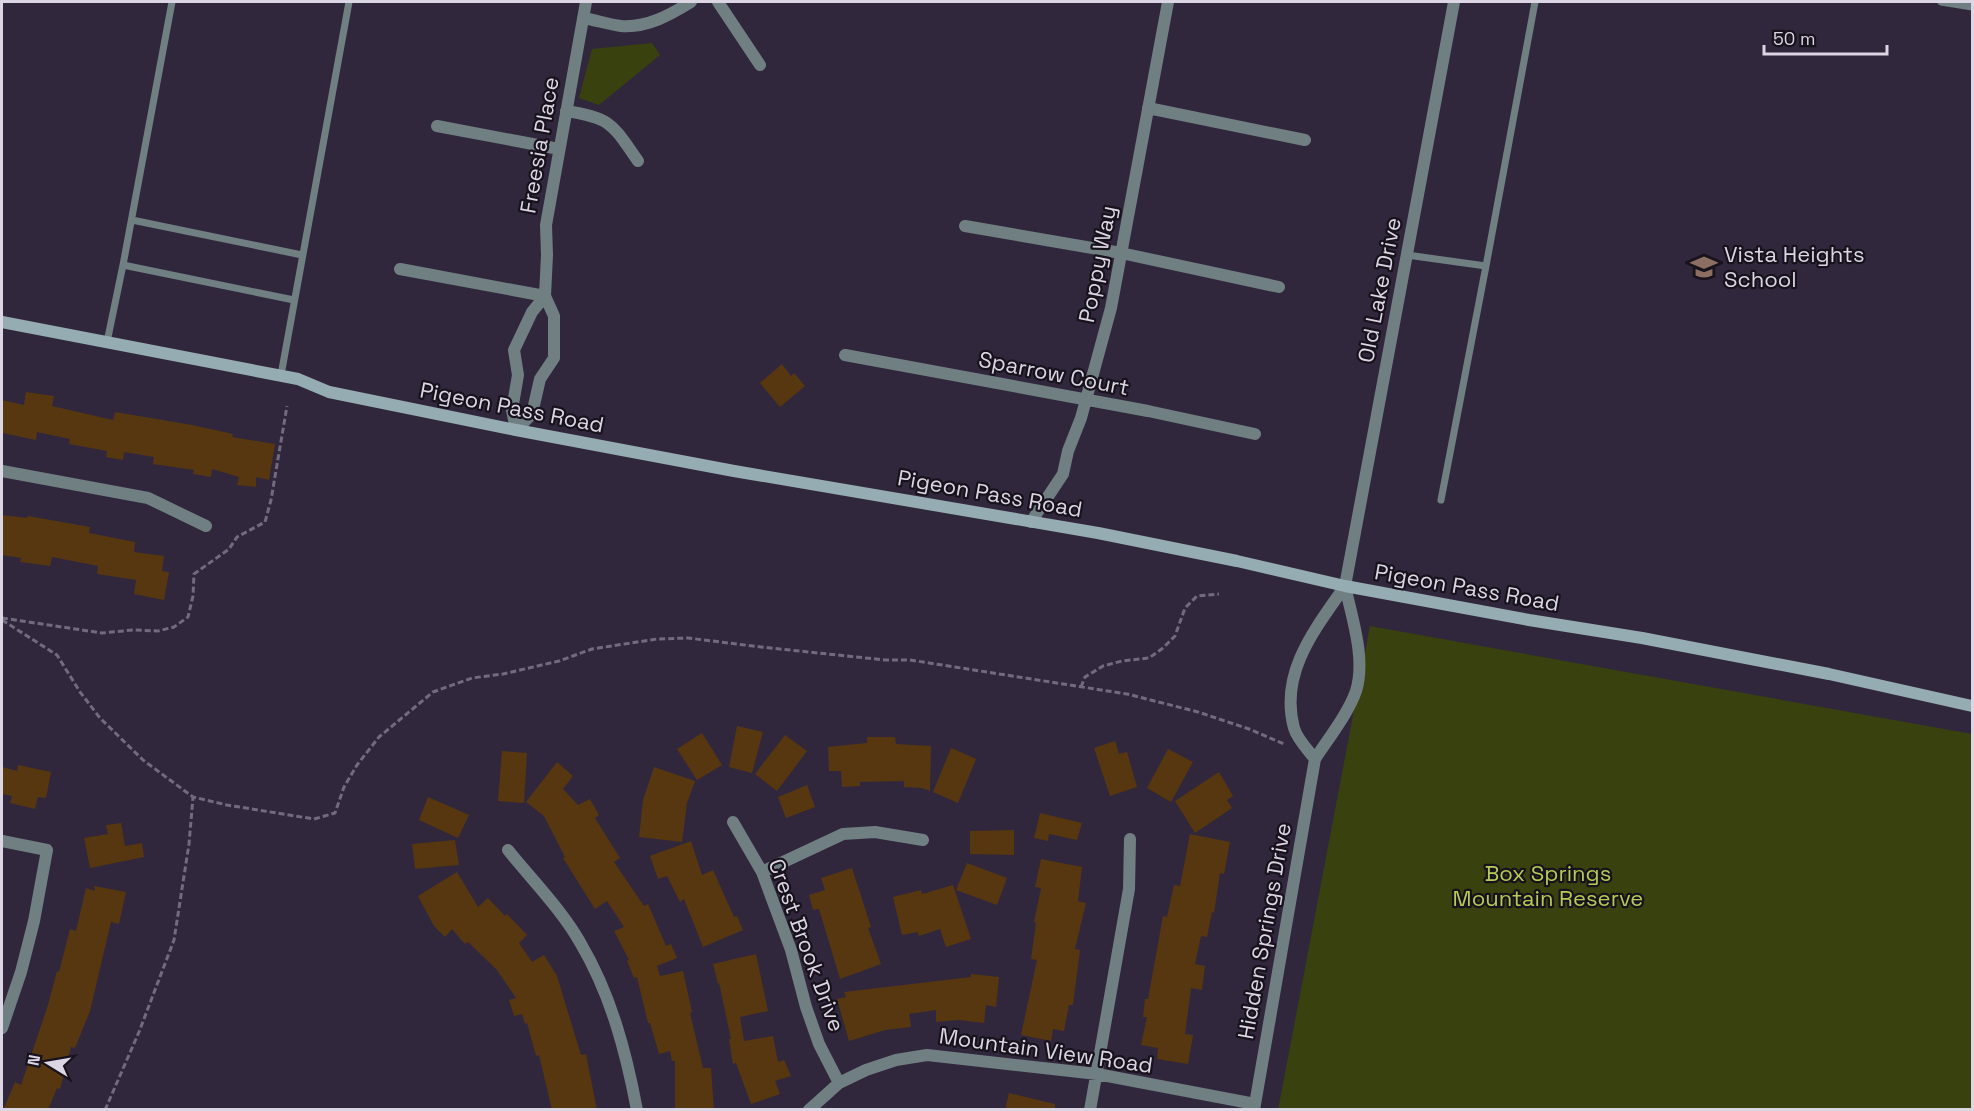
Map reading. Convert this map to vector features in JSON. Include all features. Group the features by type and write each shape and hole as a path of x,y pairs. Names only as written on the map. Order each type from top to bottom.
{"main road":[{"name":"Pigeon Pass Road","path":"2,322 281,375 298,379 329,392 516,430 734,471 1098,533 1345,586 1642,638 1829,674 1972,706"}],"street":[{"name":"Freesia Place","path":"545,296 546,225 586,2"},
{"path":"583,18 621,26 640,25 665,18 691,2"},
{"path":"718,2 760,65"},
{"name":"Poppy Way","path":"1031,522 1063,474 1068,451 1078,426 1104,339 1167,2"},
{"name":"Old Lake Drive","path":"1345,586 1454,2"},
{"path":"1148,108 1305,140"},
{"path":"566,111 603,119 615,128 638,161"},
{"path":"437,126 559,149"},
{"path":"965,226 1121,253 1279,287"},
{"path":"400,269 545,296"},
{"path":"516,430 532,414 540,379 554,358 552,336 554,316 545,296"},
{"path":"516,430 512,410 519,375 514,350 532,312 545,296"},
{"name":"Sparrow Court","path":"845,355 1255,434"},
{"path":"2,471 148,498 206,526"},
{"path":"1315,759 1294,731 1289,696 1300,655 1345,586"},
{"name":"Hidden Springs Drive","path":"1255,1107 1315,759 1356,691 1360,656 1345,586"},
{"name":"Crest Brook Drive","path":"733,822 762,872 791,950 806,1007 819,1044 839,1083"},
{"path":"762,872 843,834 859,831 875,832 923,840"},
{"path":"1090,1110 1129,889 1130,839"},
{"path":"2,841 47,850 26,952 2,1028"},
{"path":"507,850 563,917 593,965 609,1001 623,1048 637,1110"},
{"name":"Mountain View Road","path":"809,1110 839,1083 866,1070 896,1060 927,1055 1097,1074 1255,1107"}],"lane":[{"path":"107,342 172,2"},
{"path":"281,375 350,2"},
{"path":"1441,500 1535,2"},
{"path":"1941,2 1972,7"},
{"path":"132,220 302,255"},
{"path":"1407,255 1486,266"},
{"path":"123,265 294,300"}],"path":[{"path":"2,619 102,633 133,630 158,631 174,627 188,617 193,596 194,574 229,549 237,537 265,522 287,406"},
{"path":"1081,687 1085,677 1103,666 1149,658 1175,636 1185,608 1197,596 1218,594"},
{"path":"2,619 57,655 80,692 100,718 143,760 193,796 227,805 314,819 335,813 344,787 357,765 379,737 433,692 472,678 503,674 559,661 592,649 657,639 688,638 772,649 910,660 1127,693 1198,712 1249,729 1284,744"},
{"path":"105,1110 139,1032 174,940 189,844 193,796"}],"green space":[{"path":"652,43 660,55 599,105 579,98 592,49"},
{"name":"Box Springs Mountain Reserve","path":"1370,626 1972,734 1972,1109 1278,1110"}],"building":[{"path":"782,364 791,376 794,373 805,386 780,407 760,383"},
{"path":"26,392 54,396 52,406 113,420 115,412 192,425 233,434 232,437 275,444 269,480 256,477 256,487 237,485 239,477 212,469 211,477 193,474 194,470 153,464 154,457 124,452 123,460 106,457 107,451 69,444 70,439 37,432 36,440 2,433 2,400 24,405"},
{"path":"2,515 27,518 28,516 90,527 89,533 135,542 134,552 164,556 162,571 169,572 164,600 134,594 136,580 97,574 98,566 52,557 50,566 20,562 21,558 2,555"},
{"path":"737,726 763,732 752,773 729,767"},
{"path":"702,733 722,765 697,780 677,749"},
{"path":"785,735 807,751 777,791 755,774"},
{"path":"867,737 895,737 896,744 931,746 930,791 904,787 904,781 860,782 860,786 842,787 841,771 829,771 828,747 867,743"},
{"path":"1115,741 1119,754 1127,752 1137,787 1110,796 1094,748"},
{"path":"951,748 976,759 958,803 933,792"},
{"path":"1168,749 1193,762 1171,802 1147,788"},
{"path":"502,751 527,753 524,803 498,801"},
{"path":"557,762 573,776 563,789 578,805 590,799 599,815 595,818 620,858 614,862 644,906 648,904 666,946 671,944 677,958 657,966 660,976 683,971 703,1068 711,1068 714,1110 675,1110 675,1061 672,1061 670,1051 659,1054 650,1023 648,1023 637,977 634,978 627,961 629,960 614,931 624,927 607,901 595,909 563,858 565,857 544,816 526,802"},
{"path":"18,765 51,772 46,798 38,797 35,809 10,803 12,796 2,794 2,767 17,771"},
{"path":"654,767 695,781 687,803 682,842 639,837 643,800"},
{"path":"1219,772 1233,796 1227,800 1232,808 1195,833 1175,801"},
{"path":"807,785 815,807 786,818 778,797"},
{"path":"428,797 469,815 458,838 419,820"},
{"path":"1040,813 1082,823 1077,840 1049,834 1048,841 1034,838"},
{"path":"121,823 125,846 142,843 144,857 90,868 84,838 108,834 106,825"},
{"path":"1014,830 1014,855 970,854 970,831"},
{"path":"1190,834 1230,842 1224,874 1220,873 1214,913 1212,912 1207,937 1201,936 1195,964 1205,966 1202,990 1191,988 1185,1034 1193,1035 1188,1064 1157,1059 1158,1048 1141,1045 1147,1017 1143,1017 1145,999 1148,999 1163,916 1167,917 1174,885 1180,886"},
{"path":"455,840 459,865 415,869 412,844"},
{"path":"691,841 702,875 713,870 734,917 737,916 743,930 703,947 684,899 680,902 667,876 658,879 650,856"},
{"path":"1041,859 1082,867 1078,901 1086,903 1075,949 1080,950 1073,1005 1069,1005 1064,1031 1053,1029 1051,1041 1021,1035 1037,960 1031,959 1036,923 1034,922 1041,888 1035,887"},
{"path":"967,863 1007,878 997,905 956,890"},
{"path":"852,868 871,927 868,928 881,964 840,979 819,909 813,910 809,895 825,890 821,878"},
{"path":"457,872 478,907 488,898 505,916 507,914 527,935 519,943 532,962 544,955 557,976 581,1055 586,1054 597,1110 552,1110 539,1055 536,1056 527,1023 525,1024 522,1014 514,1016 509,1000 516,998 497,970 468,942 465,944 452,929 445,937 434,926 418,896"},
{"path":"953,885 971,939 946,947 940,929 919,936 918,932 902,935 893,897 921,890 922,894"},
{"path":"94,886 126,892 119,924 111,922 90,1011 75,1048 71,1047 60,1089 57,1088 48,1110 3,1110 15,1082 21,1085 57,971 59,972 70,929 76,931 86,888 95,891"},
{"path":"756,954 768,1011 740,1017 744,1041 773,1036 778,1062 784,1060 791,1076 775,1081 780,1094 751,1104 736,1063 733,1064 729,1039 731,1039 713,964"},
{"path":"971,974 999,977 996,1007 986,1005 984,1023 959,1020 936,1022 936,1010 909,1014 911,1027 885,1030 849,1041 837,999 846,997 844,992 971,977"},
{"path":"1009,1093 1055,1104 1055,1110 1005,1110"}],"place":[{"name":"Vista Heights School","path":"1704,267"}]}
